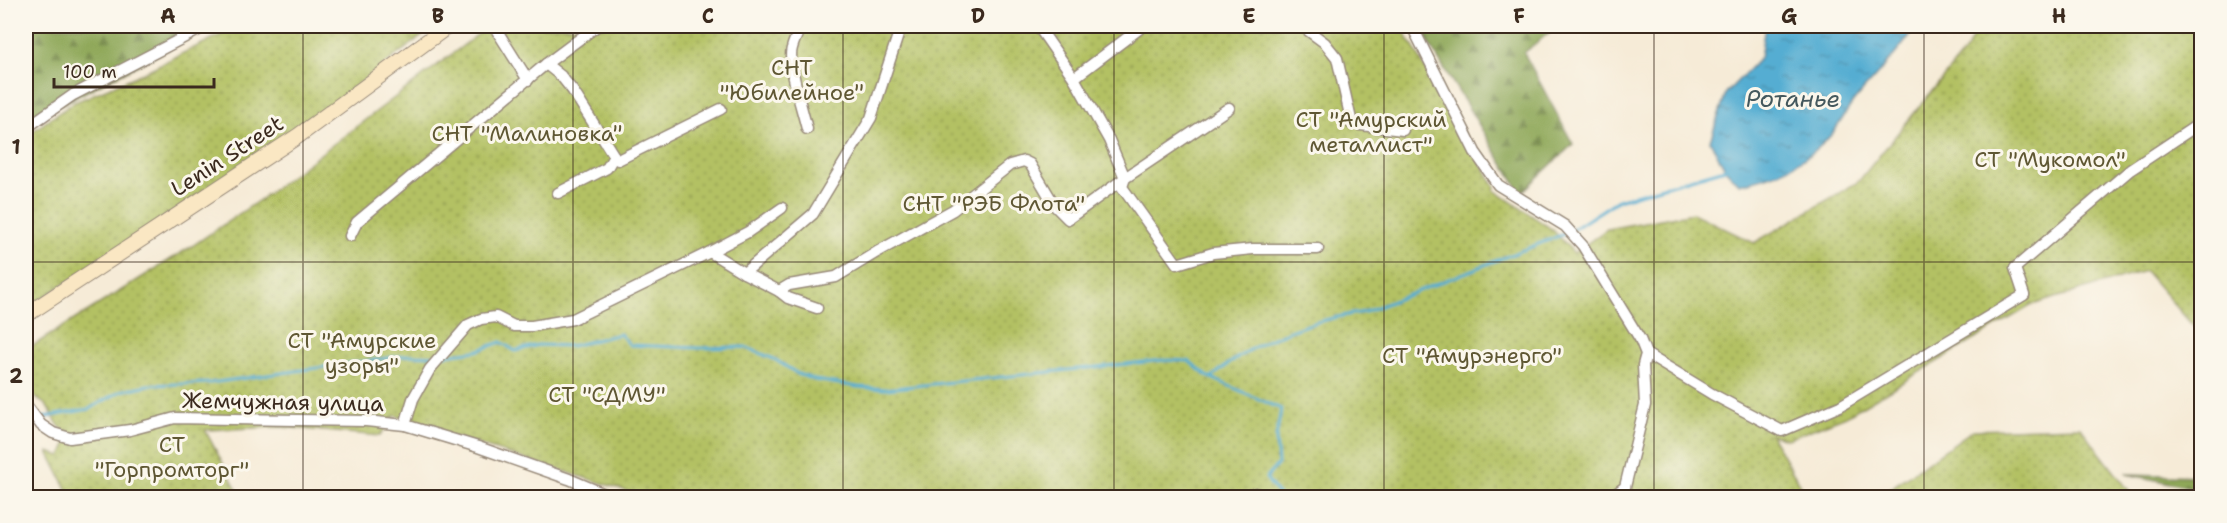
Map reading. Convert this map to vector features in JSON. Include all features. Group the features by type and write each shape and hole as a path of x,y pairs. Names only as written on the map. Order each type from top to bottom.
{"street":[{"path":"26,128 73,95 206,26"},
{"name":"Lenin Street","path":"26,315 298,136 448,26"},
{"path":"494,26 528,81"},
{"path":"350,236 357,222 546,64 597,26"},
{"path":"800,26 798,37 791,49 792,69 807,129"},
{"path":"744,273 813,214 871,118 901,26"},
{"path":"1038,26 1074,78 1109,140 1125,178 1122,187 1177,264 1213,253 1253,249 1318,249"},
{"path":"1074,78 1143,26"},
{"path":"1302,26 1325,43 1336,58 1352,124 1403,130"},
{"path":"1412,26 1475,152 1498,185 1565,226 1575,237 1605,281 1640,339 1646,354 1712,394 1782,431 1840,406 2024,295 2015,268 2130,170 2202,122"},
{"path":"546,64 561,76 573,91 618,160 721,109"},
{"path":"779,291 789,285 836,277 953,210 1010,165 1024,161 1029,164 1055,206 1068,219 1230,108"},
{"path":"558,193 607,168 614,156"},
{"path":"405,425 413,399 436,363 468,325 481,319 496,317 514,326 532,326 573,319 748,232 782,208"},
{"path":"710,252 788,297 817,308"},
{"path":"1610,498 1625,487 1630,459 1640,432 1645,405 1643,365 1646,354"},
{"name":"Жемчужная улица","path":"29,409 41,425 70,438 130,430 175,418 366,420 405,425 498,454 569,479 614,498"},
{"path":"1240,498 1256,493 1270,498"}],"green space":[{"path":"26,26 213,26 26,123"},
{"path":"239,26 435,26 305,125 26,309 26,136 73,103 134,77"},
{"path":"489,26 1401,26 1495,187 1494,190 1553,230 1574,253 1607,229 1693,213 1754,243 1858,182 1967,48 1979,26 2201,26 2201,335 2145,271 2032,305 1846,416 1788,439 1771,435 1807,497 646,497 413,424 395,415 380,436 281,427 205,430 241,497 71,497 48,452 61,456 70,435 59,426 46,405 36,398 26,382 26,350 192,246 261,199"},
{"path":"1418,26 1557,26 1524,53 1573,144 1521,193"},
{"path":"2080,427 2134,497 1878,497 1973,430"},
{"path":"2126,474 2201,476 2201,489"}],"water":[{"name":"Ротанье","path":"1765,26 1916,26 1854,101 1822,145 1801,161 1777,173 1739,184 1725,169 1710,141 1726,93 1760,58"}],"waterway":[{"path":"1211,378 1245,353 1303,326 1365,312 1569,232 1618,200 1725,169"},
{"path":"445,355 476,351 501,342 515,351 538,345 571,346 620,334 630,345 745,347 774,359 798,374 815,380 885,389 1164,360 1189,361 1207,376 1281,409 1276,438 1278,464 1266,478 1281,498"},
{"path":"40,418 89,409 121,391 148,385 210,383 409,355 436,356"},
{"path":"26,426 34,421"}],"park label":[{"name":"СНТ \"Юбилейное\"","path":"792,80"},
{"name":"СТ \"Амурский металлист\"","path":"1371,132"},
{"name":"СНТ \"Малиновка\"","path":"527,133"},
{"name":"СТ \"Мукомол\"","path":"2050,159"},
{"name":"СНТ \"РЭБ Флота\"","path":"994,203"},
{"name":"СТ \"Амурские узоры\"","path":"362,352"},
{"name":"СТ \"Амурэнерго\"","path":"1472,355"},
{"name":"СТ \"СДМУ\"","path":"607,394"},
{"name":"СТ \"Горпромторг\"","path":"172,456"}]}
